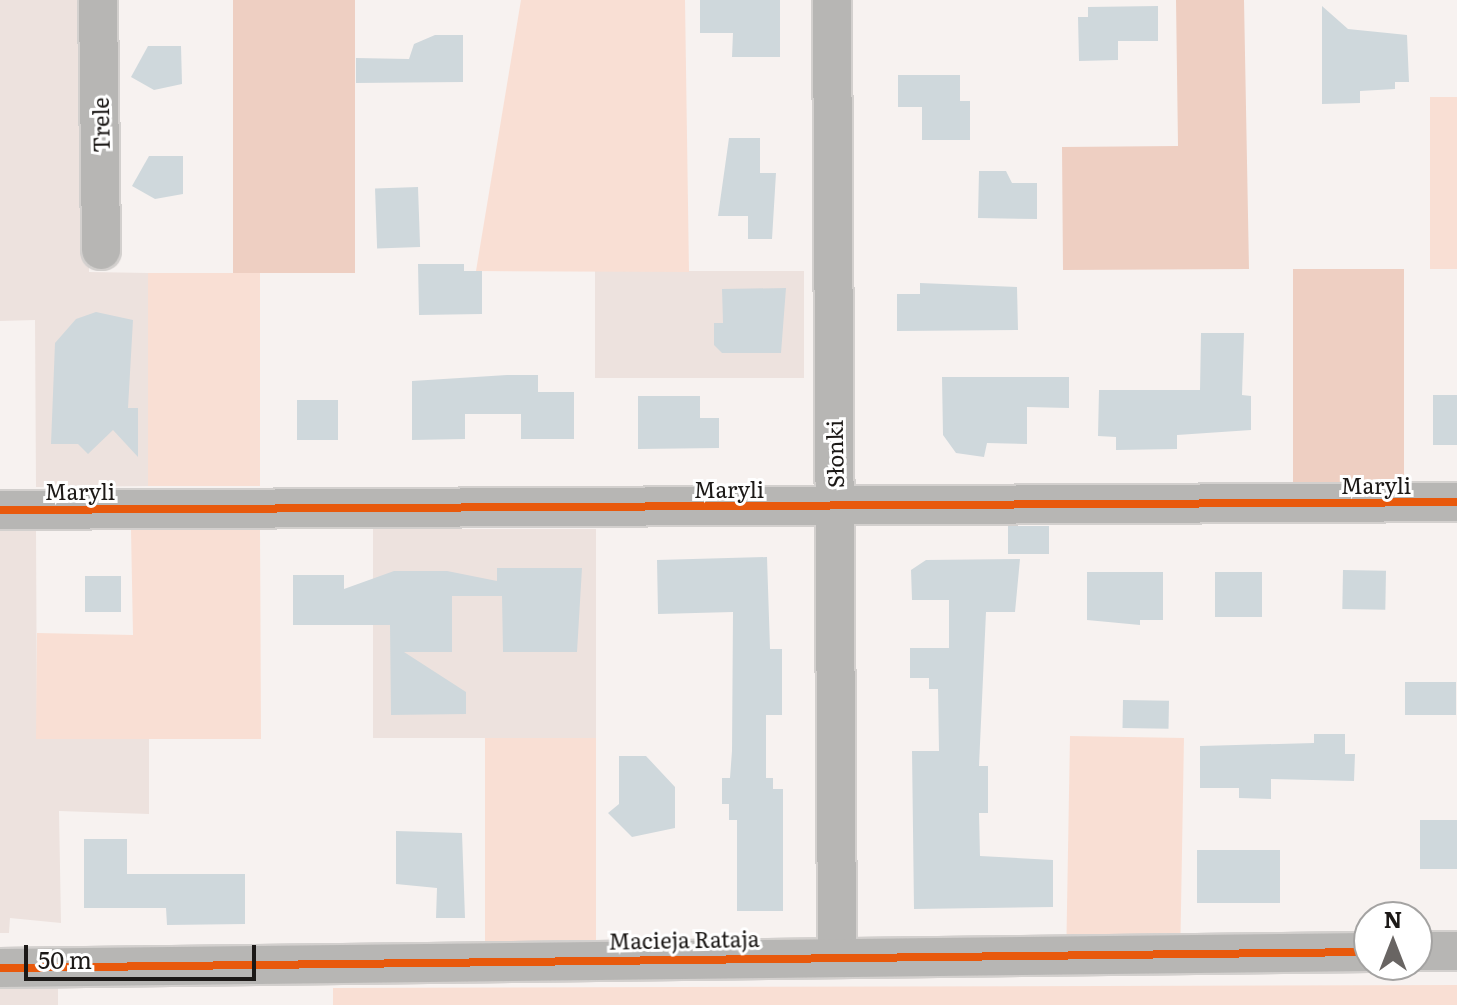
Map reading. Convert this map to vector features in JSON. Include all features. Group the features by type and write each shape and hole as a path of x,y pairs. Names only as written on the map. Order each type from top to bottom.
{"street":[{"name":"Trele","path":"98,0 101,250"},
{"name":"Słonki","path":"832,0 837,955"},
{"name":"Maryli","path":"0,510 1457,502"},
{"path":"1433,951 1457,951"},
{"name":"Macieja Rataja","path":"0,968 837,955 1353,952"}],"shaded area":[{"path":"0,0 87,0 89,272 148,273 148,486 36,487 35,320 0,321"},
{"path":"233,0 355,0 355,273 233,273"},
{"path":"521,0 685,0 689,272 476,271"},
{"path":"1176,0 1244,0 1249,269 1063,270 1062,147 1178,146"},
{"path":"1430,97 1457,97 1457,269 1430,269"},
{"path":"1293,269 1404,269 1404,483 1293,483"},
{"path":"595,271 804,271 804,378 595,378"},
{"path":"148,273 260,273 260,486 148,486"},
{"path":"36,529 37,738 149,739 149,814 59,811 61,923 10,918 9,933 0,933 0,530"},
{"path":"260,529 261,739 36,739 37,633 133,635 131,530"},
{"path":"373,529 596,529 596,738 373,738"},
{"path":"1070,736 1184,738 1180,947 1066,945"},
{"path":"485,738 596,738 596,947 485,947"},
{"path":"0,983 58,983 58,1005 0,1005"},
{"path":"1457,985 1457,1005 333,1005 333,988"}],"building":[{"path":"700,0 780,0 780,57 732,57 733,33 700,33"},
{"path":"1158,6 1158,41 1118,41 1118,60 1079,61 1078,17 1088,17 1088,7"},
{"path":"1322,6 1348,29 1407,35 1409,82 1395,82 1395,89 1360,91 1360,103 1322,104"},
{"path":"435,35 463,35 463,82 356,83 356,58 409,59 414,44"},
{"path":"148,46 181,46 182,84 154,90 131,77"},
{"path":"898,75 960,75 960,101 970,101 970,140 922,140 922,107 898,107"},
{"path":"729,138 760,138 760,173 776,173 772,239 748,239 748,216 718,216"},
{"path":"149,156 183,156 183,194 155,199 132,186"},
{"path":"979,171 1006,171 1012,183 1037,183 1037,219 978,218"},
{"path":"418,187 420,247 377,248 375,189"},
{"path":"418,264 464,264 464,271 482,271 482,314 419,315"},
{"path":"920,283 1017,287 1018,330 897,331 897,294 920,294"},
{"path":"786,288 781,353 722,353 714,345 714,323 723,323 722,289"},
{"path":"96,312 133,320 128,408 138,408 138,457 113,430 88,454 78,444 51,444 55,343 76,319"},
{"path":"1201,333 1244,333 1242,395 1251,396 1251,430 1177,435 1177,449 1116,450 1116,437 1098,436 1099,390 1200,390"},
{"path":"538,375 538,392 574,392 574,439 521,439 521,414 465,414 465,439 412,440 412,381"},
{"path":"942,377 1069,377 1069,408 1027,407 1027,444 987,443 984,457 956,453 943,435"},
{"path":"1433,395 1457,395 1457,445 1433,445"},
{"path":"638,396 700,396 700,418 719,418 719,448 638,449"},
{"path":"297,400 338,400 338,440 297,440"},
{"path":"1008,526 1049,526 1049,554 1008,554"},
{"path":"767,557 770,649 782,649 782,715 766,715 766,778 773,778 773,789 783,789 783,911 737,911 737,820 729,820 729,804 722,804 722,778 730,778 732,751 733,612 658,614 657,560"},
{"path":"1020,559 1015,612 986,612 979,766 988,766 988,813 979,813 980,856 1053,860 1053,907 914,909 912,751 939,751 938,689 929,689 929,678 910,678 910,648 949,648 949,600 912,600 911,570 926,560"},
{"path":"497,568 582,568 577,652 503,652 502,596 452,596 452,652 404,652 466,692 466,714 391,715 390,625 293,625 293,575 344,575 344,589 394,571 447,571 497,581"},
{"path":"1343,570 1386,571 1385,610 1342,609"},
{"path":"1087,572 1163,572 1163,620 1140,620 1140,625 1087,620"},
{"path":"1215,572 1262,572 1262,617 1215,617"},
{"path":"85,576 121,576 121,612 85,612"},
{"path":"1405,682 1456,682 1456,715 1405,715"},
{"path":"1123,700 1169,701 1169,729 1123,728"},
{"path":"1314,734 1345,734 1345,754 1355,754 1354,781 1271,779 1271,799 1239,798 1239,788 1200,788 1200,746 1314,743"},
{"path":"619,756 646,756 675,787 675,828 632,837 608,813 619,804"},
{"path":"1420,820 1457,820 1457,869 1420,869"},
{"path":"396,831 462,833 465,918 436,918 437,888 396,884"},
{"path":"84,839 127,839 127,874 245,874 245,924 167,925 166,908 84,908"},
{"path":"1197,850 1280,850 1280,903 1197,903"}],"cycle path":[{"path":"0,510 1457,502"},
{"path":"0,968 1353,952"}]}
